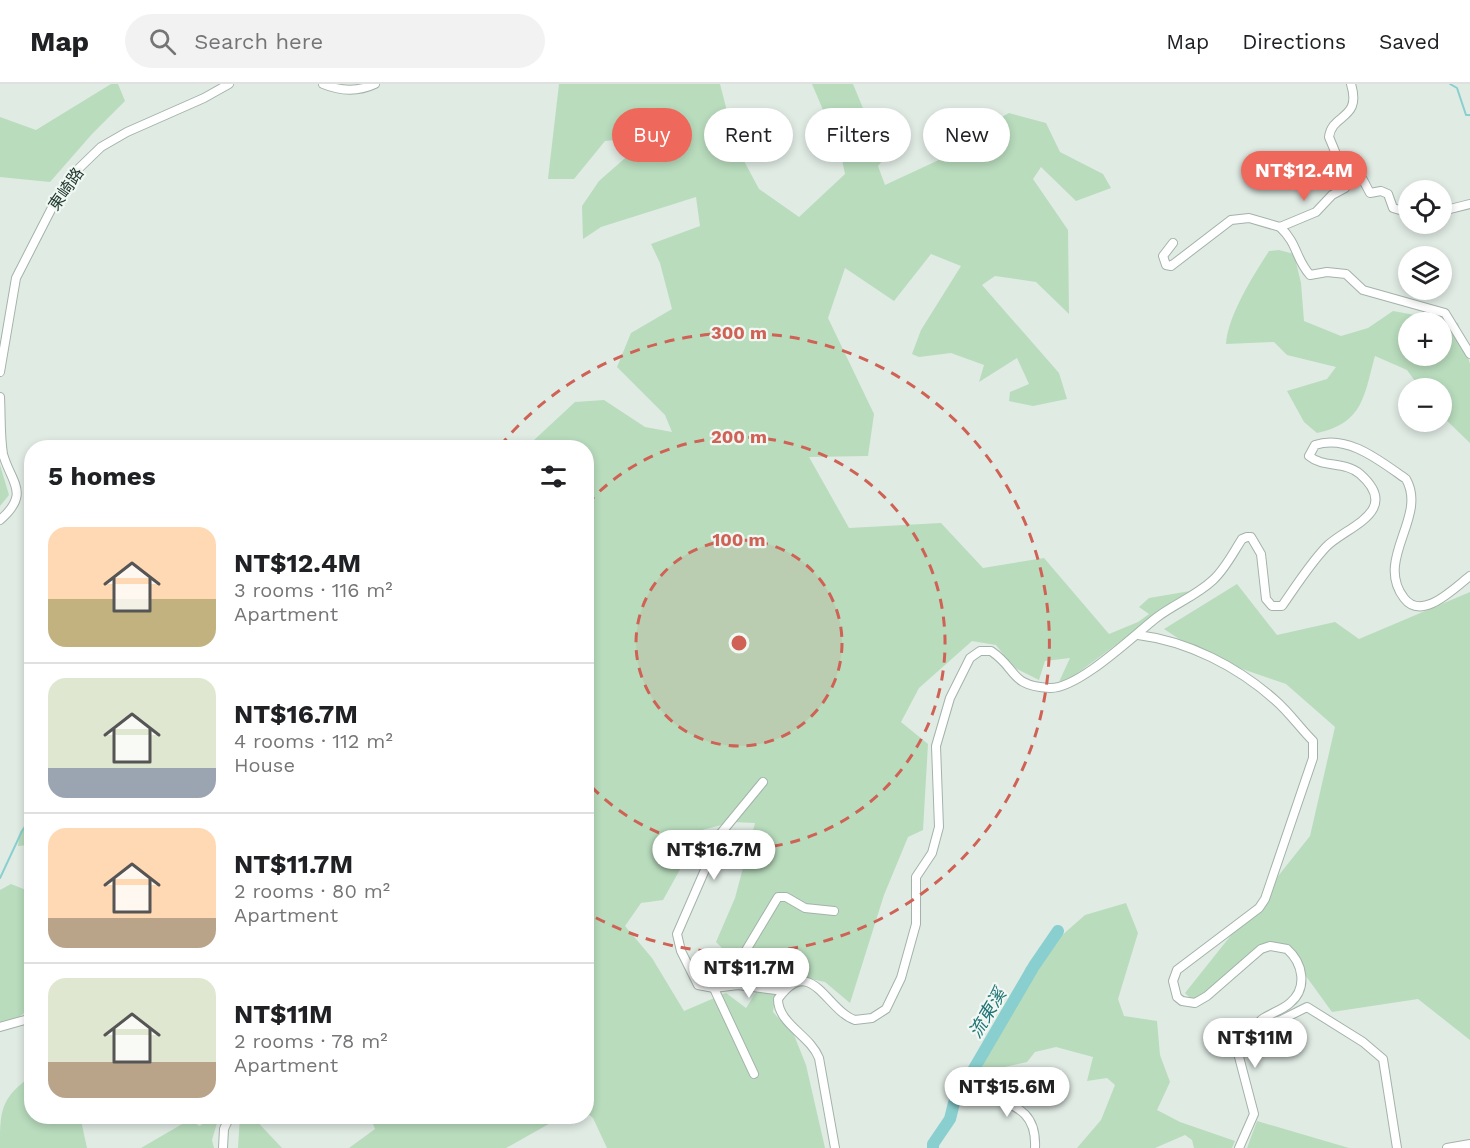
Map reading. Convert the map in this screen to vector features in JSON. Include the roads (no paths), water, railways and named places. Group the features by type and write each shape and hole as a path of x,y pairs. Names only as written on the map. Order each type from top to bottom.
{"street":[{"name":"東崎路","path":"0,372 16,278 60,192 72,175 101,147 127,132 204,98 229,84"},
{"path":"323,84 336,89 355,90 375,84"},
{"path":"1351,84 1354,99 1352,110 1333,126 1329,137 1341,166 1352,177 1362,178 1370,193 1381,191 1388,194 1393,208 1398,210"},
{"path":"1280,227 1316,212 1332,195 1345,188 1352,177"},
{"path":"1452,208 1470,204"},
{"path":"1173,243 1163,256 1166,265 1171,266 1231,220 1249,218 1280,227 1293,239 1300,262 1310,275 1327,272 1346,274 1363,290 1445,313 1470,354"},
{"path":"0,397 3,454 17,487 14,506 0,520"},
{"path":"835,1148 819,1058 813,1044 781,1012 778,999 795,982 809,982 822,991 840,1012 855,1020 879,1014 891,1002 915,930 916,877 932,853 939,827 936,746 950,698 970,658 980,651 992,651 1023,683 1057,688 1082,676 1138,635 1155,619 1213,580 1245,537 1251,537 1261,554 1266,599 1270,606 1279,607 1333,540 1367,520 1374,499 1372,489 1355,470 1311,458 1309,452 1315,445 1321,443 1352,446 1398,473 1409,484 1412,493 1410,507 1393,568 1396,588 1406,602 1415,607 1430,605 1470,576"},
{"path":"1138,635 1156,637 1180,645 1235,669 1275,700 1313,741 1313,758 1265,899 1258,908 1177,970 1174,975 1177,997 1182,1001 1195,1004 1261,949 1270,946 1287,949 1301,967 1302,978 1297,995 1290,1004 1259,1020 1255,1027"},
{"path":"763,782 721,833 677,934 681,951 698,985 714,988 738,985 784,991"},
{"path":"772,989 746,957 745,952 778,897 786,897 805,908 834,910"},
{"path":"705,955 714,988 754,1074"},
{"path":"1239,1148 1254,1114 1238,1053 1248,1032 1255,1027 1281,1020 1311,1007 1363,1042 1383,1059 1397,1148"},
{"path":"0,1027 24,1020"},
{"path":"979,1090 1024,1112 1033,1123 1035,1148"},
{"path":"223,1148 226,1124"},
{"path":"1447,1148 1470,1144"}],"waterway":[{"path":"1450,84 1457,88 1466,115 1470,115"},
{"path":"0,878 24,828"},
{"name":"流東溪","path":"933,1148 933,1144 950,1119 954,1103 1034,966 1058,931"}]}
